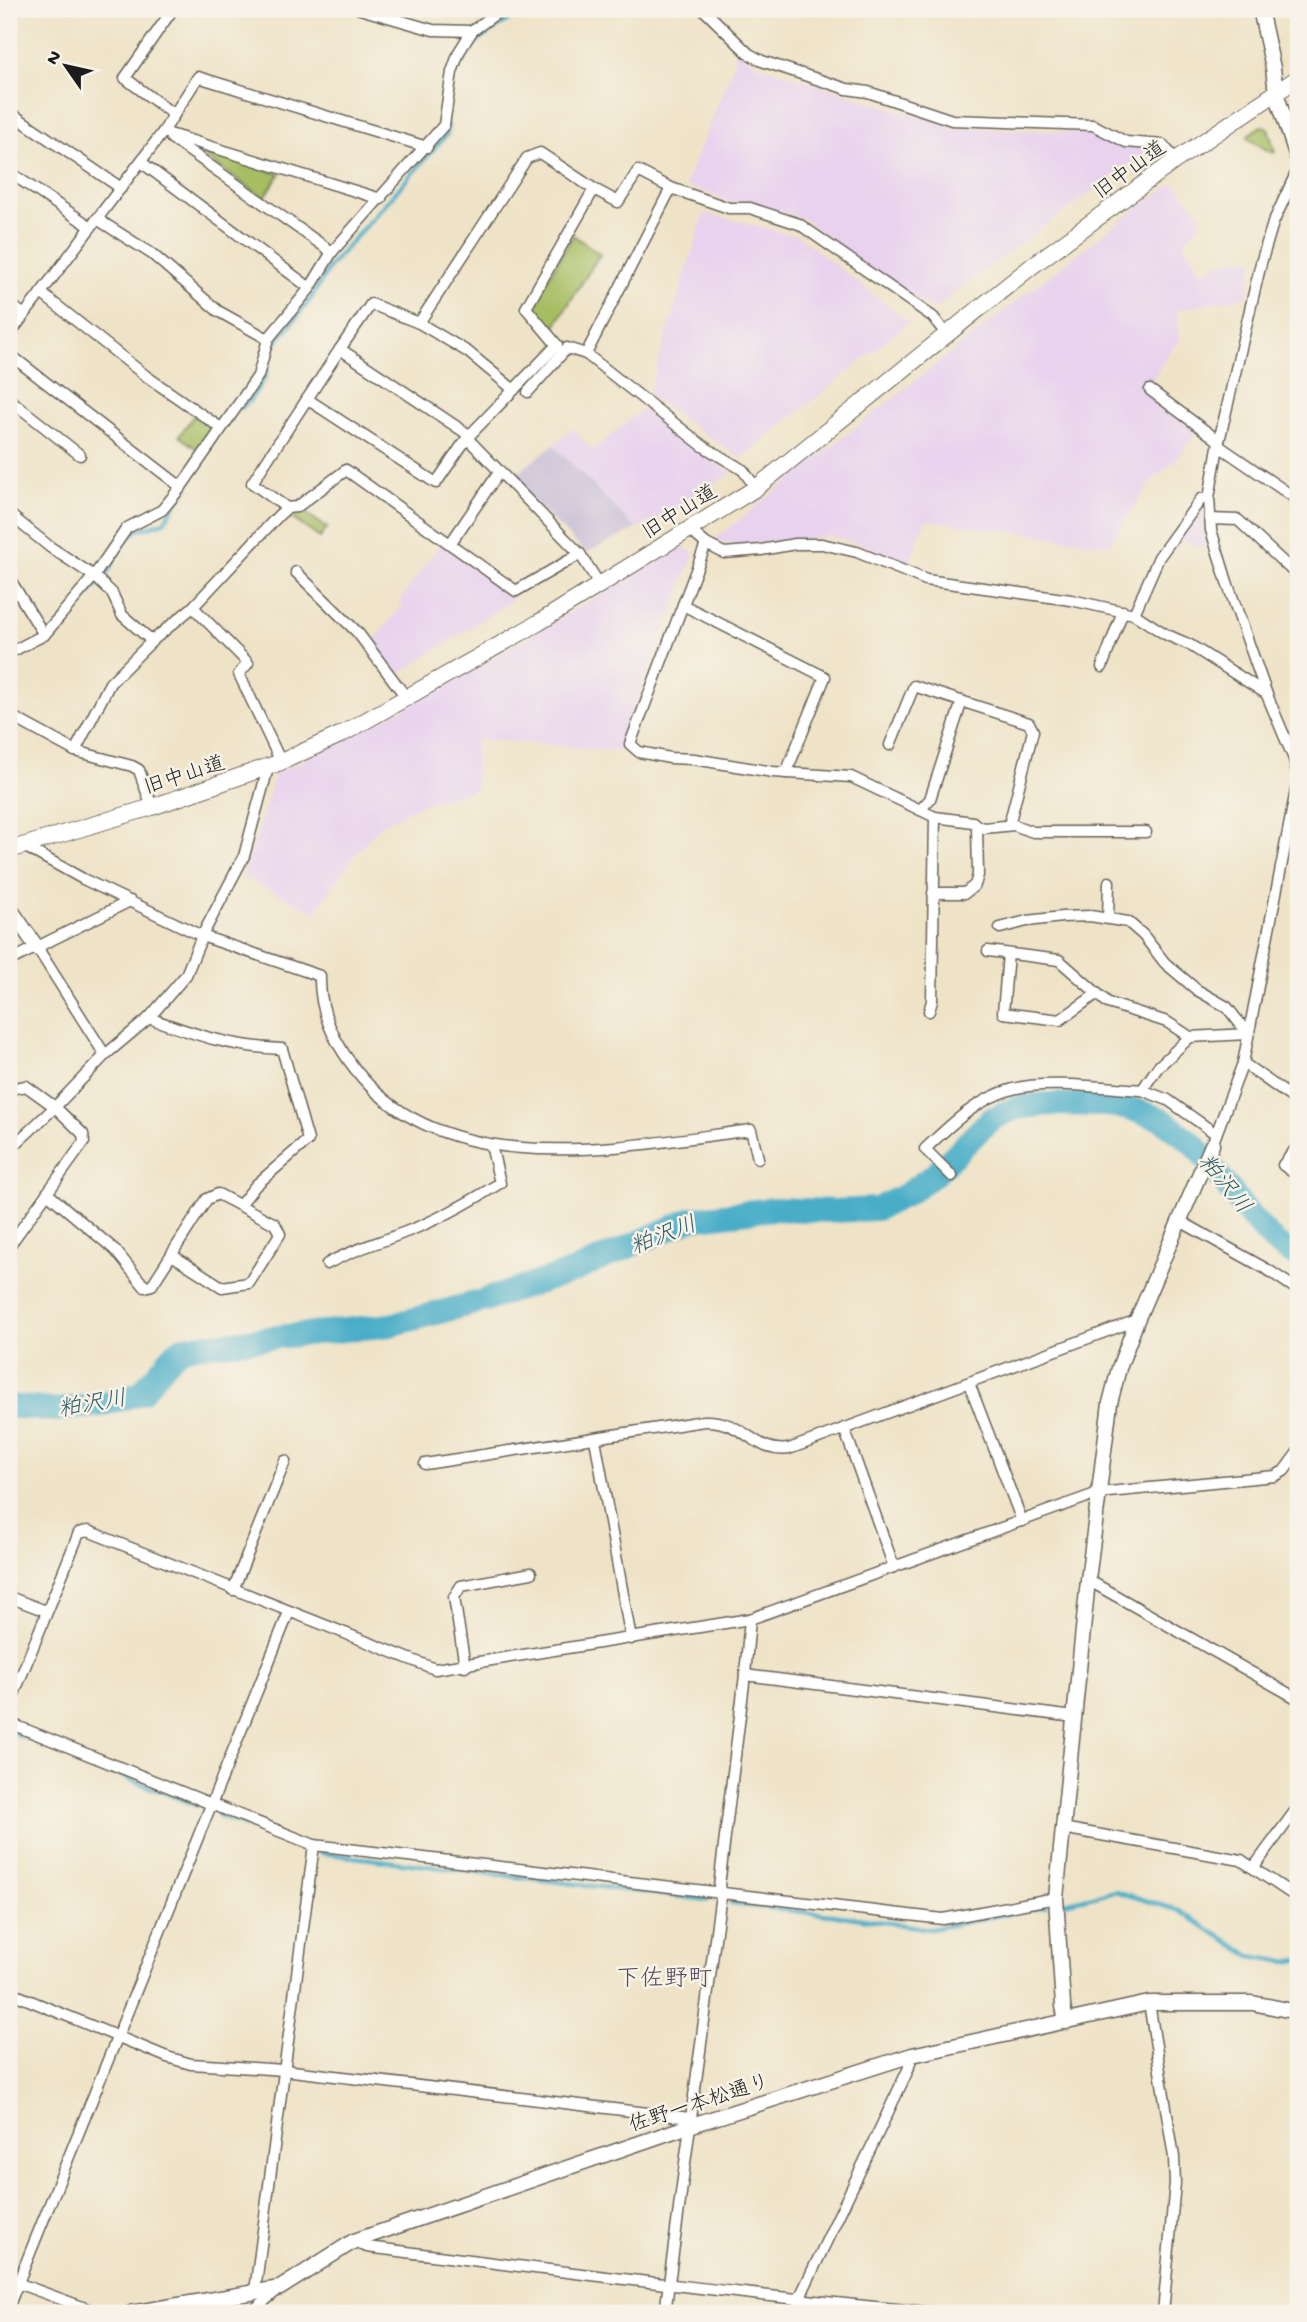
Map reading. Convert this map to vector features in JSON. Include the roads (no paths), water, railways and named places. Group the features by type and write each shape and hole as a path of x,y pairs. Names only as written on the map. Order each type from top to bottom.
{"main road":[{"name":"旧中山道","path":"15,848 152,807 274,765 342,734 600,585 756,488 1032,265 1176,160 1298,78"}],"street":[{"path":"173,9 125,78 174,115"},
{"path":"360,9 433,30 472,32"},
{"path":"703,9 749,54 762,61 847,89 868,92 953,120 1093,125 1126,142 1163,145 1176,160"},
{"path":"1260,9 1276,93 1297,151"},
{"path":"9,653 44,635 94,576 127,528 162,510 181,487 258,376 268,339 310,288 332,253 427,148 444,125 452,72 459,52 472,32 497,10"},
{"path":"9,335 141,162 198,78 427,148"},
{"path":"9,112 121,188"},
{"path":"163,132 381,199"},
{"path":"163,132 332,253"},
{"path":"419,323 527,158 540,153 618,202 638,171 671,188 729,208 750,208 799,224 933,317 946,334"},
{"path":"141,162 310,288"},
{"path":"9,172 152,254 218,311 268,339"},
{"path":"1066,2022 1056,1898 1088,1580 1110,1403 1119,1368 1137,1320 1202,1171 1243,1063 1298,779 1294,759 1227,582 1211,530 1209,498 1251,304 1273,223 1297,176"},
{"path":"586,354 671,188"},
{"path":"307,399 436,483 468,436 557,345 526,308 594,189"},
{"path":"41,293 146,376 222,428"},
{"path":"9,303 24,314"},
{"path":"287,508 252,483 371,304 419,323 468,352 514,390"},
{"path":"528,392 567,348 586,354 703,446 743,470 756,488"},
{"path":"340,349 468,436 580,554 600,585"},
{"path":"9,354 181,487"},
{"path":"1150,390 1298,500"},
{"path":"9,399 80,455"},
{"path":"75,751 110,684 152,641 192,607 287,508 297,507 346,470 516,591 580,554"},
{"path":"450,544 500,471"},
{"path":"1102,667 1159,557 1201,499 1209,498"},
{"path":"9,514 50,547 94,576 112,593 122,615 152,641"},
{"path":"1210,519 1238,520 1298,576"},
{"path":"690,530 706,544 724,552 761,550 795,544 822,544 857,552 926,580 1071,600 1129,613 1190,645 1268,695"},
{"path":"706,544 630,744 639,752 786,773 851,777 935,817 973,822 984,828 1009,825 1033,832 1146,832"},
{"path":"296,572 358,633 406,697"},
{"path":"9,578 44,635"},
{"path":"683,605 825,677 786,773"},
{"path":"9,1150 105,1055 149,1018 186,975 202,936 244,856 274,765 239,674 248,663 192,607"},
{"path":"890,745 914,686 1029,723 1033,731 1009,825"},
{"path":"920,810 930,799 962,701"},
{"path":"9,715 75,751 139,770 152,807"},
{"path":"929,1011 932,1001 935,817"},
{"path":"933,893 965,893 975,885 978,875 977,826"},
{"path":"15,848 202,936 320,976 328,1023 338,1046 366,1083 390,1105 432,1127 491,1144 567,1151 751,1130 758,1158"},
{"path":"1108,918 1110,882"},
{"path":"9,961 38,949 130,901"},
{"path":"9,907 105,1055"},
{"path":"1000,928 1027,921 1062,917 1108,918 1128,922 1138,929 1165,963 1197,990 1227,1007 1248,1034"},
{"path":"988,951 1059,960 1095,995 1108,1003 1167,1022 1189,1037 1248,1034"},
{"path":"1008,954 1003,1013 1060,1020 1095,995"},
{"path":"149,1018 206,1038 247,1048 282,1049 308,1140 256,1185 240,1205"},
{"path":"1142,1090 1158,1067 1189,1037"},
{"path":"1243,1063 1298,1102"},
{"path":"952,1176 925,1149 965,1113 990,1098 1012,1089 1033,1085 1142,1090 1168,1100 1214,1140"},
{"path":"9,1089 26,1086 55,1107 83,1134 84,1142 9,1246"},
{"path":"327,1264 349,1251 424,1224 500,1183 491,1144"},
{"path":"1298,1146 1283,1165 1298,1176"},
{"path":"47,1193 115,1250 145,1287 152,1284 207,1199 218,1194 275,1224 280,1234 248,1283 222,1286 172,1255"},
{"path":"1180,1221 1268,1270 1298,1290"},
{"path":"425,1464 718,1420 741,1429 769,1450 789,1449 1137,1320"},
{"path":"969,1383 1022,1521"},
{"path":"844,1427 894,1567"},
{"path":"595,1439 631,1639"},
{"path":"9,1706 79,1533 88,1531 435,1669 750,1619 1098,1493 1275,1476 1284,1471 1298,1452"},
{"path":"233,1590 285,1461"},
{"path":"465,1666 454,1597 461,1586 531,1573"},
{"path":"1088,1580 1298,1699"},
{"path":"9,1597 47,1611"},
{"path":"9,2305 13,2281 118,2037 289,1612"},
{"path":"665,2313 721,1894 719,1885 750,1619"},
{"path":"745,1675 1074,1717"},
{"path":"9,1723 314,1845 943,1919 1056,1898"},
{"path":"1254,1867 1298,1807"},
{"path":"1062,1828 1227,1856 1254,1867 1298,1898"},
{"path":"255,2291 314,1845"},
{"path":"9,1992 167,2057 191,2064 284,2070 690,2122"},
{"path":"1149,2003 1174,2157 1175,2183 1163,2313"},
{"name":"佐野一本松通り","path":"131,2313 280,2288 354,2241 690,2122 912,2055 1149,2003 1252,2003 1298,2012"},
{"path":"795,2303 908,2070 912,2055"},
{"path":"354,2241 367,2247 795,2303 941,2313"},
{"path":"13,2281 99,2313"},
{"path":"250,2313 262,2309 280,2288"}],"waterway":[{"path":"458,68 475,43 524,9"},
{"path":"241,408 250,400 265,377 271,349 310,300 330,266 447,134 448,125"},
{"path":"9,662 44,643 108,572 126,540 138,530 164,522 187,487"},
{"name":"粕沢川","path":"9,1406 54,1410 101,1405 141,1393 172,1356 184,1347 391,1325 482,1301 574,1271 691,1219 772,1209 877,1209 905,1195 934,1175 991,1119 1016,1108 1047,1104 1108,1105 1161,1119 1195,1145 1251,1217 1275,1243 1298,1257"},
{"path":"9,1731 197,1806"},
{"path":"218,1815 302,1847"},
{"path":"321,1853 708,1900"},
{"path":"1064,1903 1115,1891 1178,1910 1251,1956 1286,1962 1298,1960"},
{"path":"731,1904 931,1929 1045,1906"}],"district":[{"name":"下佐野町","path":"664,1977"}]}
